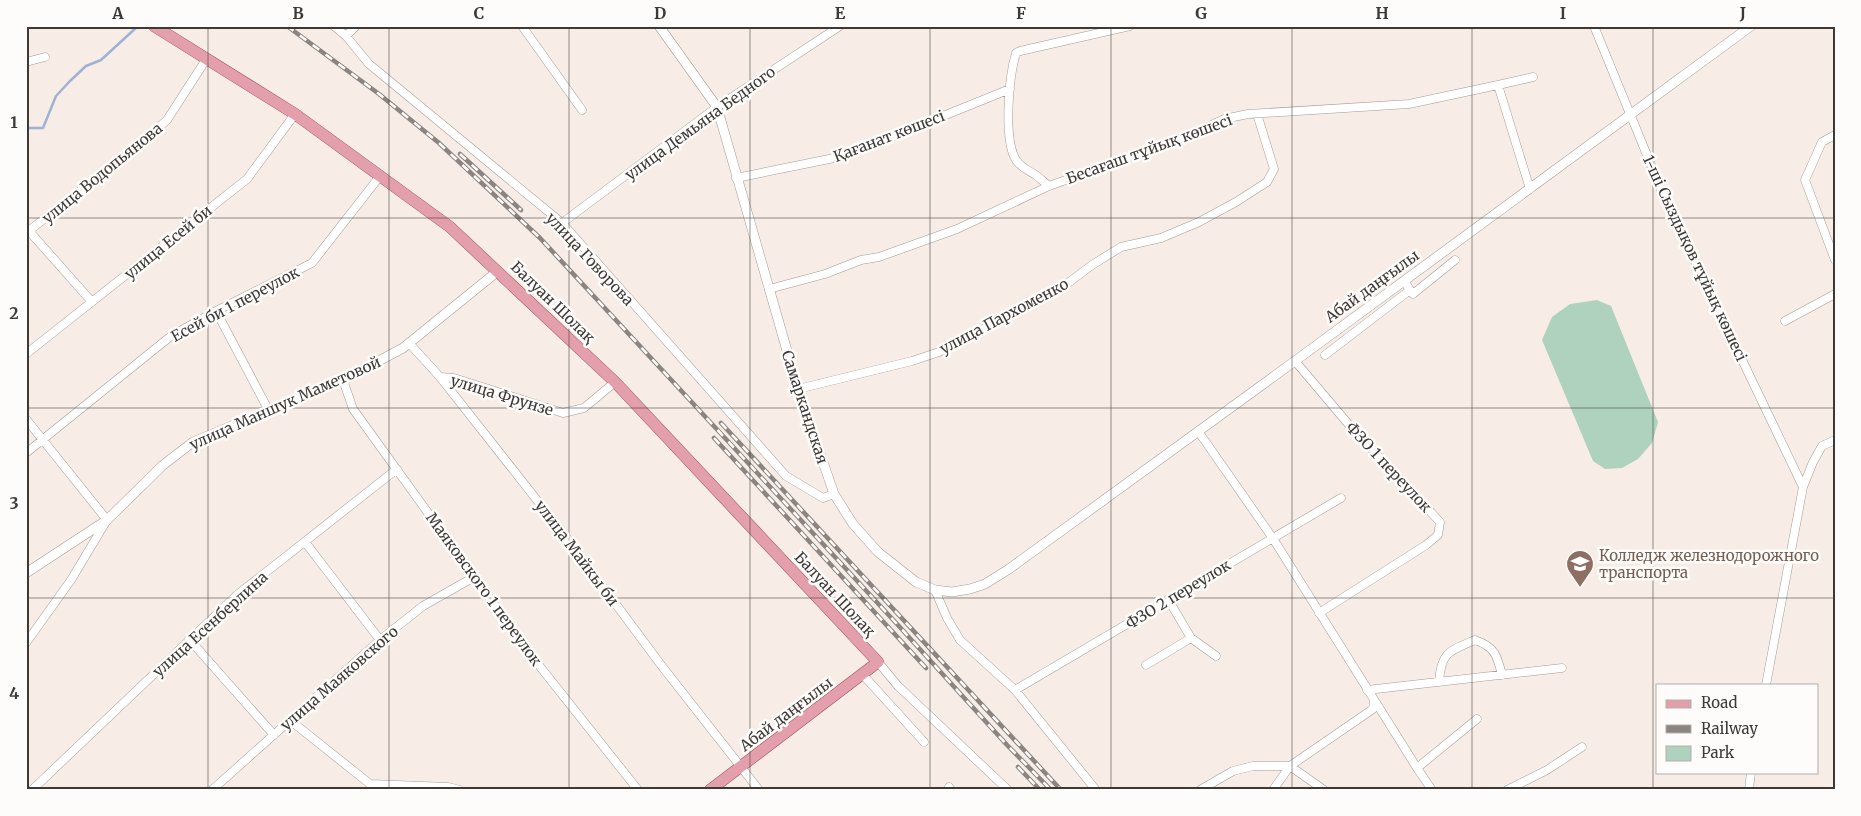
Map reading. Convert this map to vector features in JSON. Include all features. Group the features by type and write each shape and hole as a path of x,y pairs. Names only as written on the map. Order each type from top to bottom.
{"main road":[{"name":"Балуан Шолақ","path":"154,26 295,114 450,227 615,382 878,662"},
{"name":"Абай даңғылы","path":"710,790 878,662"}],"street":[{"name":"улица Говорова","path":"334,26 346,36 369,64 562,223 786,476 823,498 834,494"},
{"path":"346,36 356,26"},
{"path":"522,26 582,110"},
{"path":"659,26 717,107"},
{"name":"улица Демьяна Бедного","path":"562,223 717,107 840,26"},
{"path":"1049,186 1037,175 1023,169 1015,159 1010,143 1010,89 1016,53 1130,26"},
{"name":"1-ші Сыздықов тұйық көшесі","path":"1594,26 1665,198 1804,487"},
{"name":"Абай даңғылы","path":"1009,569 1751,26"},
{"path":"26,62 45,57"},
{"name":"улица Водопьянова","path":"28,232 139,145 167,120 207,58"},
{"name":"Бесағаш тұйық көшесі","path":"770,289 825,274 861,260 880,257 957,229 1049,186 1188,136 1224,119 1257,114 1409,104 1533,78"},
{"path":"1498,85 1530,189"},
{"name":"Қағанат көшесі","path":"736,178 844,156 1010,89"},
{"name":"Самаркандская","path":"717,107 798,389 834,494 853,524 878,552 916,582 935,590 952,592 985,584 1009,569"},
{"name":"улица Есей би","path":"26,354 247,179 295,114"},
{"name":"улица Пархоменко","path":"798,389 904,363 939,352 1060,290 1092,265 1121,247 1161,238 1199,222 1236,202 1268,182 1274,169 1257,114"},
{"path":"1835,135 1822,142 1805,180 1835,260"},
{"name":"Есей би 1 переулок","path":"26,453 44,441 171,336 216,311 312,263 380,176"},
{"path":"28,232 92,302"},
{"path":"1404,281 1413,294 1455,260"},
{"name":"улица Маншук Маметовой","path":"26,573 107,520 163,465 193,442 344,380 403,348 498,271"},
{"path":"1325,355 1410,290"},
{"path":"1785,321 1835,294"},
{"path":"216,311 269,411"},
{"name":"улица Майкы би","path":"409,343 440,377 566,537 759,790"},
{"name":"ФЗО 1 переулок","path":"1295,361 1350,426 1440,522 1438,534 1426,545 1319,613"},
{"name":"улица Фрунзе","path":"440,377 454,378 563,413 584,408 615,382"},
{"name":"Маяковского 1 переулок","path":"344,380 353,409 530,654 638,790"},
{"path":"26,419 107,520 72,580 26,643"},
{"path":"1198,431 1272,538 1432,790"},
{"path":"1766,684 1804,487 1813,462 1822,446 1835,440"},
{"name":"улица Есенберлина","path":"32,790 237,595 397,469"},
{"name":"ФЗО 2 переулок","path":"1015,690 1341,498"},
{"path":"304,542 380,640"},
{"name":"улица Маяковского","path":"212,790 380,640 423,606 474,577"},
{"path":"935,590 947,618 960,640 1015,690 1096,790"},
{"path":"1168,599 1190,638 1216,656"},
{"path":"1146,665 1190,638"},
{"path":"189,639 274,735"},
{"path":"1438,682 1440,666 1445,656 1475,640 1488,644 1498,660 1502,675"},
{"path":"878,662 898,686 1008,790"},
{"path":"1367,690 1562,668"},
{"path":"863,674 924,742"},
{"path":"1273,790 1290,766 1373,709 1374,700"},
{"path":"1417,768 1477,718"},
{"path":"291,721 373,787 439,786 460,790"},
{"path":"1507,790 1518,788 1582,747"},
{"path":"1200,790 1233,771 1253,766 1290,766 1324,790"},
{"path":"1749,790 1751,774"}],"green space":[{"path":"1597,300 1611,306 1658,422 1652,443 1638,459 1622,468 1605,469 1593,461 1542,340 1552,317 1570,304"}],"waterway":[{"path":"26,128 43,128 56,96 86,66 101,60 138,26"}],"railway":[{"path":"287,26 379,94 439,143 540,238 1007,745 1051,790"},
{"path":"460,154 521,210"},
{"path":"721,423 1061,790"},
{"path":"714,438 926,668"},
{"path":"1018,767 1040,790"}],"place":[{"name":"Колледж железнодорожного транспорта","path":"1580,588"}]}
